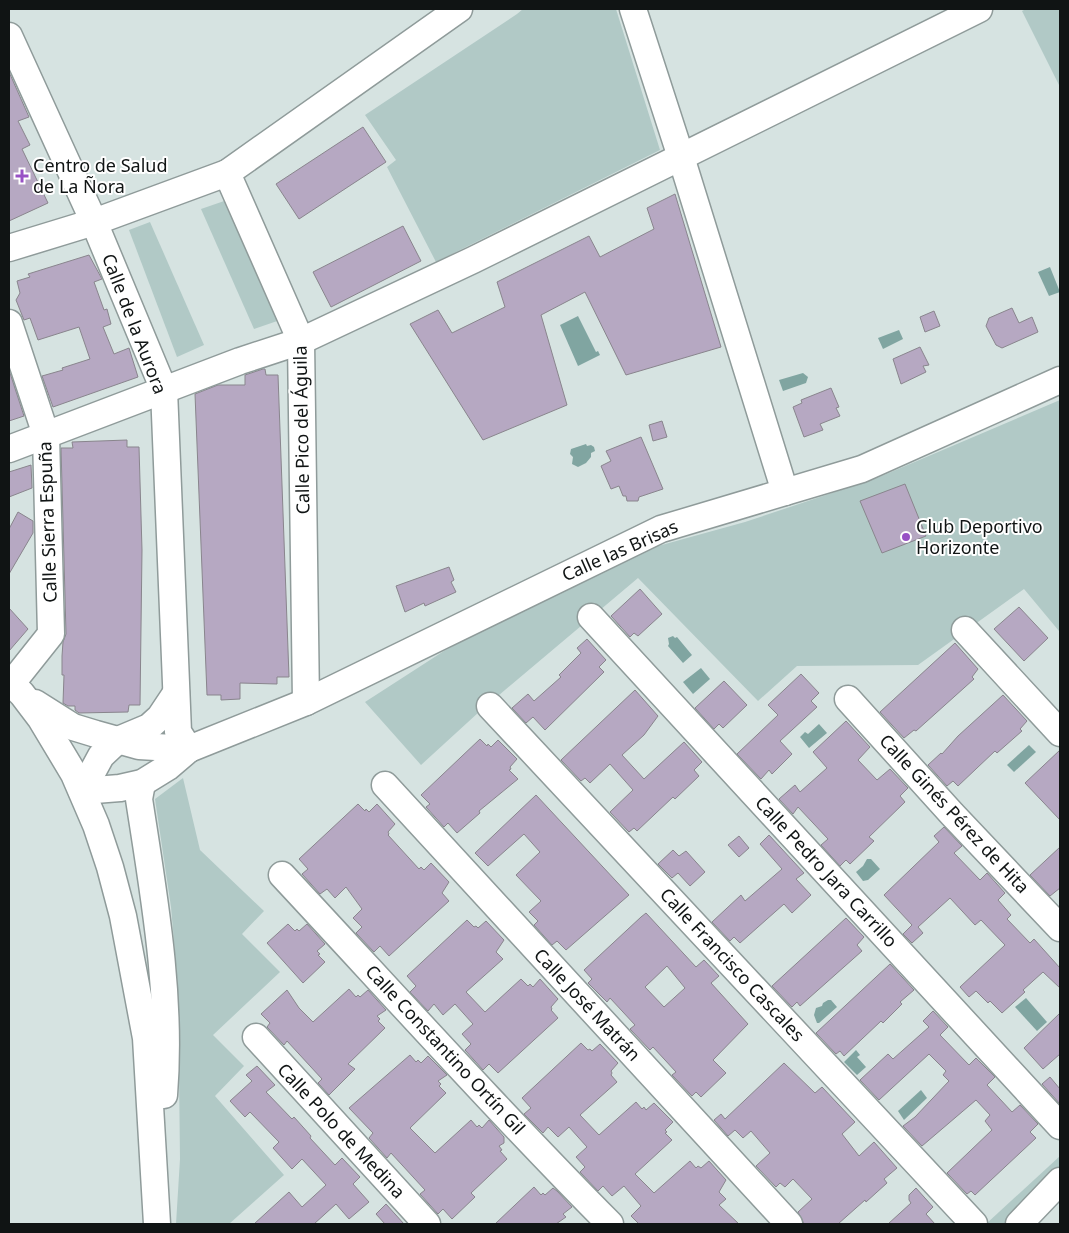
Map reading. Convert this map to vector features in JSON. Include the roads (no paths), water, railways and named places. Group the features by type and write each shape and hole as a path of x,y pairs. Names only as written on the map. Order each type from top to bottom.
{"street":[{"path":"9,248 94,222 227,173 459,9"},
{"path":"633,9 682,156 785,492"},
{"path":"9,449 240,361 301,341 473,260 980,9"},
{"name":"Calle de la Aurora","path":"9,36 94,222 164,390 178,732 189,749"},
{"name":"Calle Pico del Águila","path":"227,173 301,341 306,702"},
{"name":"Calle Sierra Espuña","path":"9,323 46,435 51,634 13,685"},
{"name":"Calle las Brisas","path":"189,749 306,702 661,529 862,469 1060,380"},
{"name":"Calle Pedro Jara Carrillo","path":"591,617 1060,1126"},
{"path":"965,630 1060,733"},
{"path":"13,685 73,727 145,747 189,749"},
{"path":"13,685 58,744 82,791 110,868 123,916 146,1038 157,1224"},
{"path":"82,791 100,756 118,740 150,727 160,717 176,693"},
{"name":"Calle Ginés Pérez de Hita","path":"848,699 952,814 1060,928"},
{"name":"Calle Francisco Cascales","path":"490,706 974,1224"},
{"path":"82,791 120,788 142,783 168,767 189,749"},
{"path":"142,783 139,799 164,985 166,1067 156,1190"},
{"name":"Calle José Matrán","path":"385,785 789,1224"},
{"name":"Calle Constantino Ortín Gil","path":"282,875 493,1100 543,1157 610,1224"},
{"name":"Calle Polo de Medina","path":"256,1037 427,1224"},
{"path":"1019,1224 1060,1181"}],"place":[{"name":"Centro de Salud de La Ñora","path":"22,176"},
{"name":"Club Deportivo Horizonte","path":"906,537"}]}
